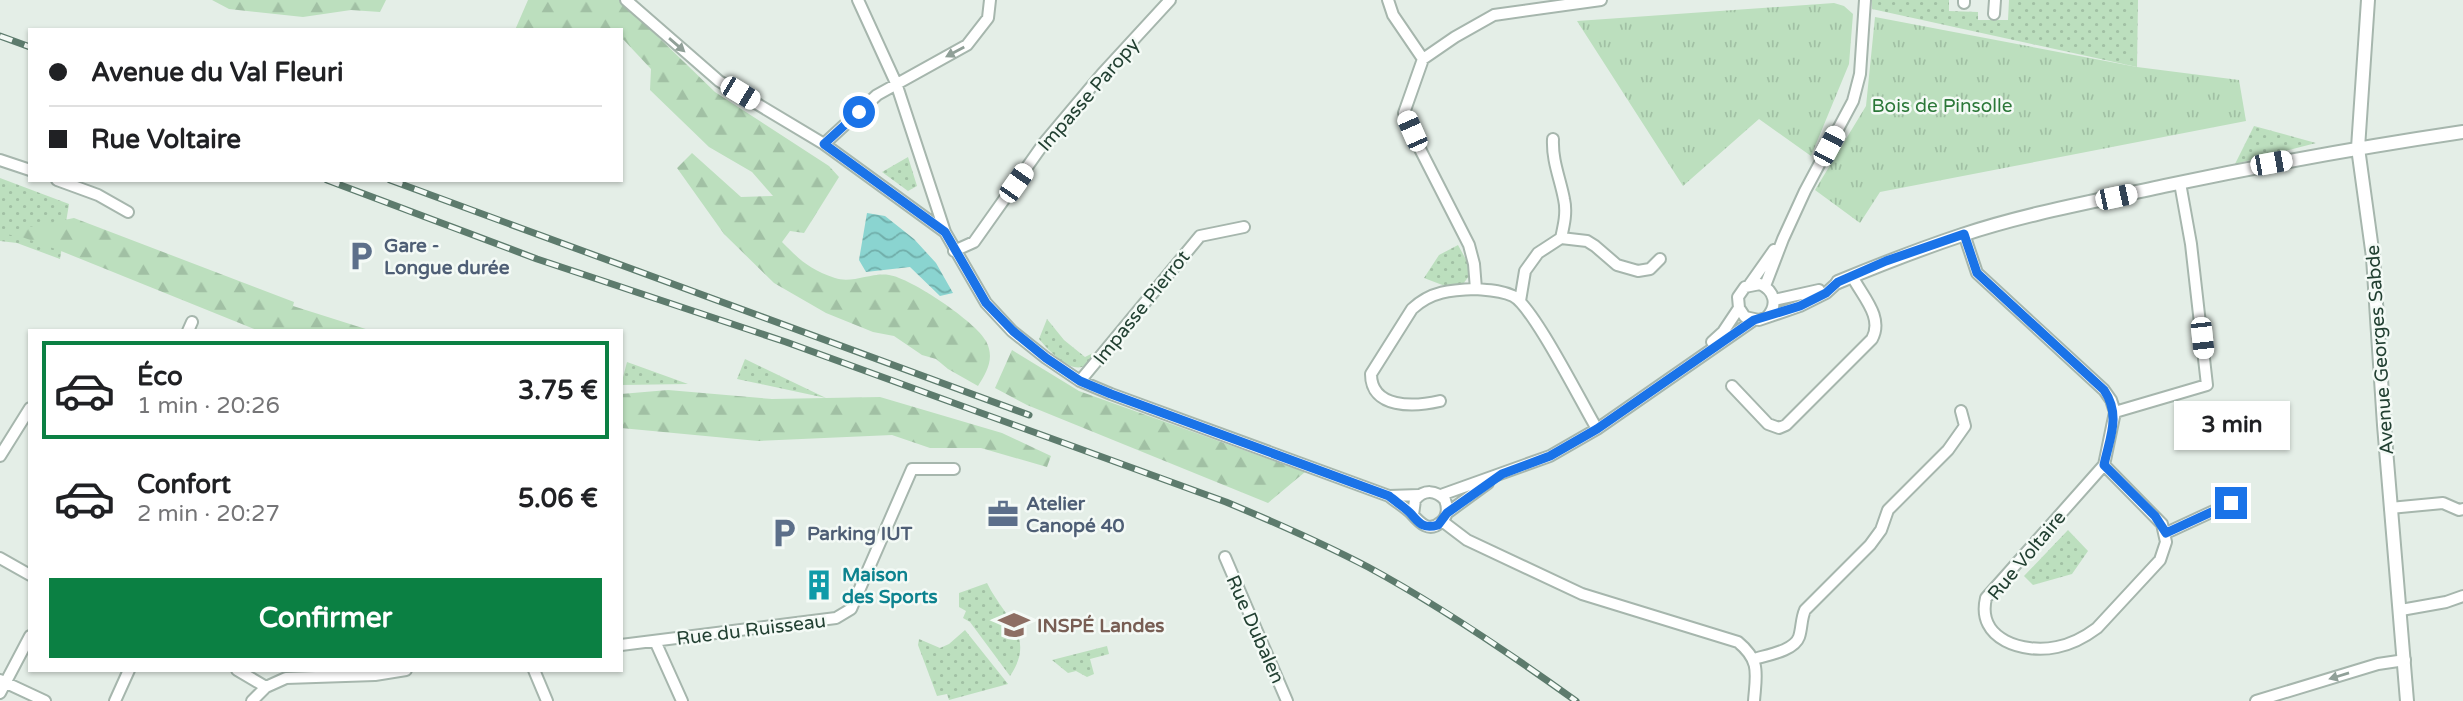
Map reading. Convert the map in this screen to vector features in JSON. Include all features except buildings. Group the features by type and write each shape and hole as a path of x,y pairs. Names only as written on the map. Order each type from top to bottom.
{"street":[{"path":"626,0 719,81 824,144 945,232"},
{"path":"858,0 896,83 945,232 954,251 986,303 1013,331 1046,358 1080,381 1111,394 1389,496 1420,524 1426,526 1438,525 1444,517 1502,474"},
{"path":"824,144 877,95 967,46 988,18 990,0"},
{"name":"Impasse Paropy","path":"954,251 974,242 1044,143 1170,0"},
{"path":"1388,0 1393,15 1423,59"},
{"path":"1476,289 1469,245 1404,113 1423,59 1494,15 1601,0"},
{"path":"1765,286 1805,191 1853,101 1860,75 1865,0"},
{"path":"1994,15 1995,0"},
{"name":"Avenue Georges Sabde","path":"2368,0 2358,148 2373,257 2390,508 2407,701"},
{"path":"1774,300 1811,293 1886,261 1964,234 2235,170 2463,132"},
{"path":"1553,139 1552,157 1565,201 1561,238"},
{"path":"0,160 28,169"},
{"path":"62,182 98,195 128,212"},
{"path":"2115,412 2207,385 2191,244 2180,183"},
{"name":"Impasse Pierrot","path":"1080,381 1200,236 1244,227"},
{"path":"1964,234 1977,273 2104,390 2115,412 2104,465 2155,516 2166,533 2231,503"},
{"path":"1520,301 1525,271 1538,253 1561,238 1587,241 1617,265 1638,271 1650,269 1661,259"},
{"path":"1754,320 1745,317 1739,309 1738,297 1741,291 1750,285 1783,239"},
{"path":"1732,386 1768,424 1779,428 1786,425 1872,339 1877,330 1876,319 1852,276"},
{"path":"1389,496 1430,492 1441,495 1550,456 1597,429 1754,320 1800,306 1826,293 1838,282"},
{"path":"1750,285 1765,286 1773,295 1771,312 1767,317"},
{"path":"1440,401 1419,406 1385,400 1374,389 1371,374 1412,309 1420,301 1444,291 1495,290 1514,296 1520,301 1597,429"},
{"path":"1669,380 1723,332 1739,309"},
{"path":"0,456 28,411"},
{"path":"1754,659 1795,644 1799,638 1801,617 1805,610 1870,545 1881,530 1888,510 1940,458 1965,426 1961,411"},
{"name":"Rue Voltaire","path":"2104,465 1989,592 1984,604 1985,617 1996,636 2021,647 2039,648 2056,648 2085,638 2160,560 2166,533"},
{"name":"Rue du Ruisseau","path":"623,645 836,618 851,609 912,469 954,469"},
{"path":"1413,515 1413,505 1419,495"},
{"path":"1441,495 1445,500 1444,517 1466,540 1582,594 1738,642 1754,659 1754,701"},
{"path":"2390,508 2443,503 2459,510 2463,509"},
{"name":"Rue Dubalen","path":"1225,557 1287,701"},
{"path":"0,558 28,574"},
{"path":"2401,610 2446,602 2463,596"},
{"path":"0,694 3,681 28,639"},
{"path":"656,641 682,701"},
{"path":"2256,701 2378,664 2404,660"},
{"path":"115,701 128,672"},
{"path":"240,672 266,687"},
{"path":"253,701 281,672"},
{"path":"266,687 286,678 393,672"},
{"path":"535,672 547,701"},
{"path":"3,681 45,701"}],"green space":[{"path":"212,0 386,0 380,12 351,10 303,17 229,9"},
{"path":"528,0 620,0 715,92 829,166 839,177 804,233 790,231 782,242 806,264 826,275 855,279 889,275 927,292 957,313 980,333 989,347 989,365 978,386 894,336 873,332 826,313 774,283 724,234 677,168 692,153 741,197 773,196 752,172 709,147 650,90 651,69 623,39 623,28 516,28"},
{"path":"1872,0 1949,0 1949,11 1978,12 1978,20 2008,20 2009,0 2138,0 2137,67 1872,9"},
{"name":"Bois de Pinsolle","path":"1834,3 1844,6 1853,14 1849,64 1811,156 1759,119 1683,186 1577,21"},
{"name":"Bois de Pinsolle","path":"1875,17 2137,67 2239,80 2246,121 1880,192 1860,223 1815,190 1866,106"},
{"path":"2254,126 2316,143 2235,164"},
{"path":"908,157 917,186 908,191 882,172"},
{"path":"0,178 69,204 60,259 17,243 0,241"},
{"path":"74,218 294,302 293,306 366,329 254,329 61,251 22,237 0,233"},
{"path":"1458,245 1469,265 1469,276 1463,284 1445,286 1424,278 1439,255"},
{"path":"1047,319 1064,340 1085,357 1093,353 1086,365 1070,366 1039,339"},
{"path":"1012,350 1079,391 1305,472 1268,503 1027,405 995,388"},
{"path":"745,359 826,398 737,379"},
{"path":"627,362 688,384 623,385"},
{"path":"668,390 772,399 880,397 1002,433 1051,456 1047,467 981,448 930,448 892,435 758,441 623,428 623,394"},
{"path":"2068,530 2088,551 2072,574 2033,585 2024,576"},
{"path":"987,583 1019,638 1020,650 1010,676 970,622 963,618 966,611 959,607 959,593"},
{"path":"965,630 1008,684 949,700 947,694 937,696 918,645 919,639 940,648"},
{"path":"1107,646 1109,654 1090,659 1094,674 1087,677 1076,671 1068,673 1052,660"}],"water":[{"path":"867,213 885,216 914,239 936,263 953,293 940,296 910,267 866,272 859,260"}],"railway":[{"path":"0,36 28,46"},
{"path":"332,182 537,259 786,342 1226,502 1316,541 1395,582 1474,631 1576,701"},
{"path":"395,182 1029,415"}],"place":[{"name":"Gare - Longue durée","path":"361,256"},
{"name":"Atelier Canopé 40","path":"1003,514"},
{"name":"Parking IUT","path":"784,533"},
{"name":"Maison des Sports","path":"819,585"},
{"name":"INSPÉ Landes","path":"1014,625"}],"route":[{"path":"859,112 824,144 945,232 986,303 1013,331 1046,358 1080,381 1111,394 1389,496 1420,524 1426,526 1438,525 1447,513 1502,474 1550,456 1597,429 1754,320 1800,306 1826,293 1838,282 1886,261 1964,234 1977,273 2104,390 2115,412 2104,465 2155,516 2166,533 2231,503"}]}
